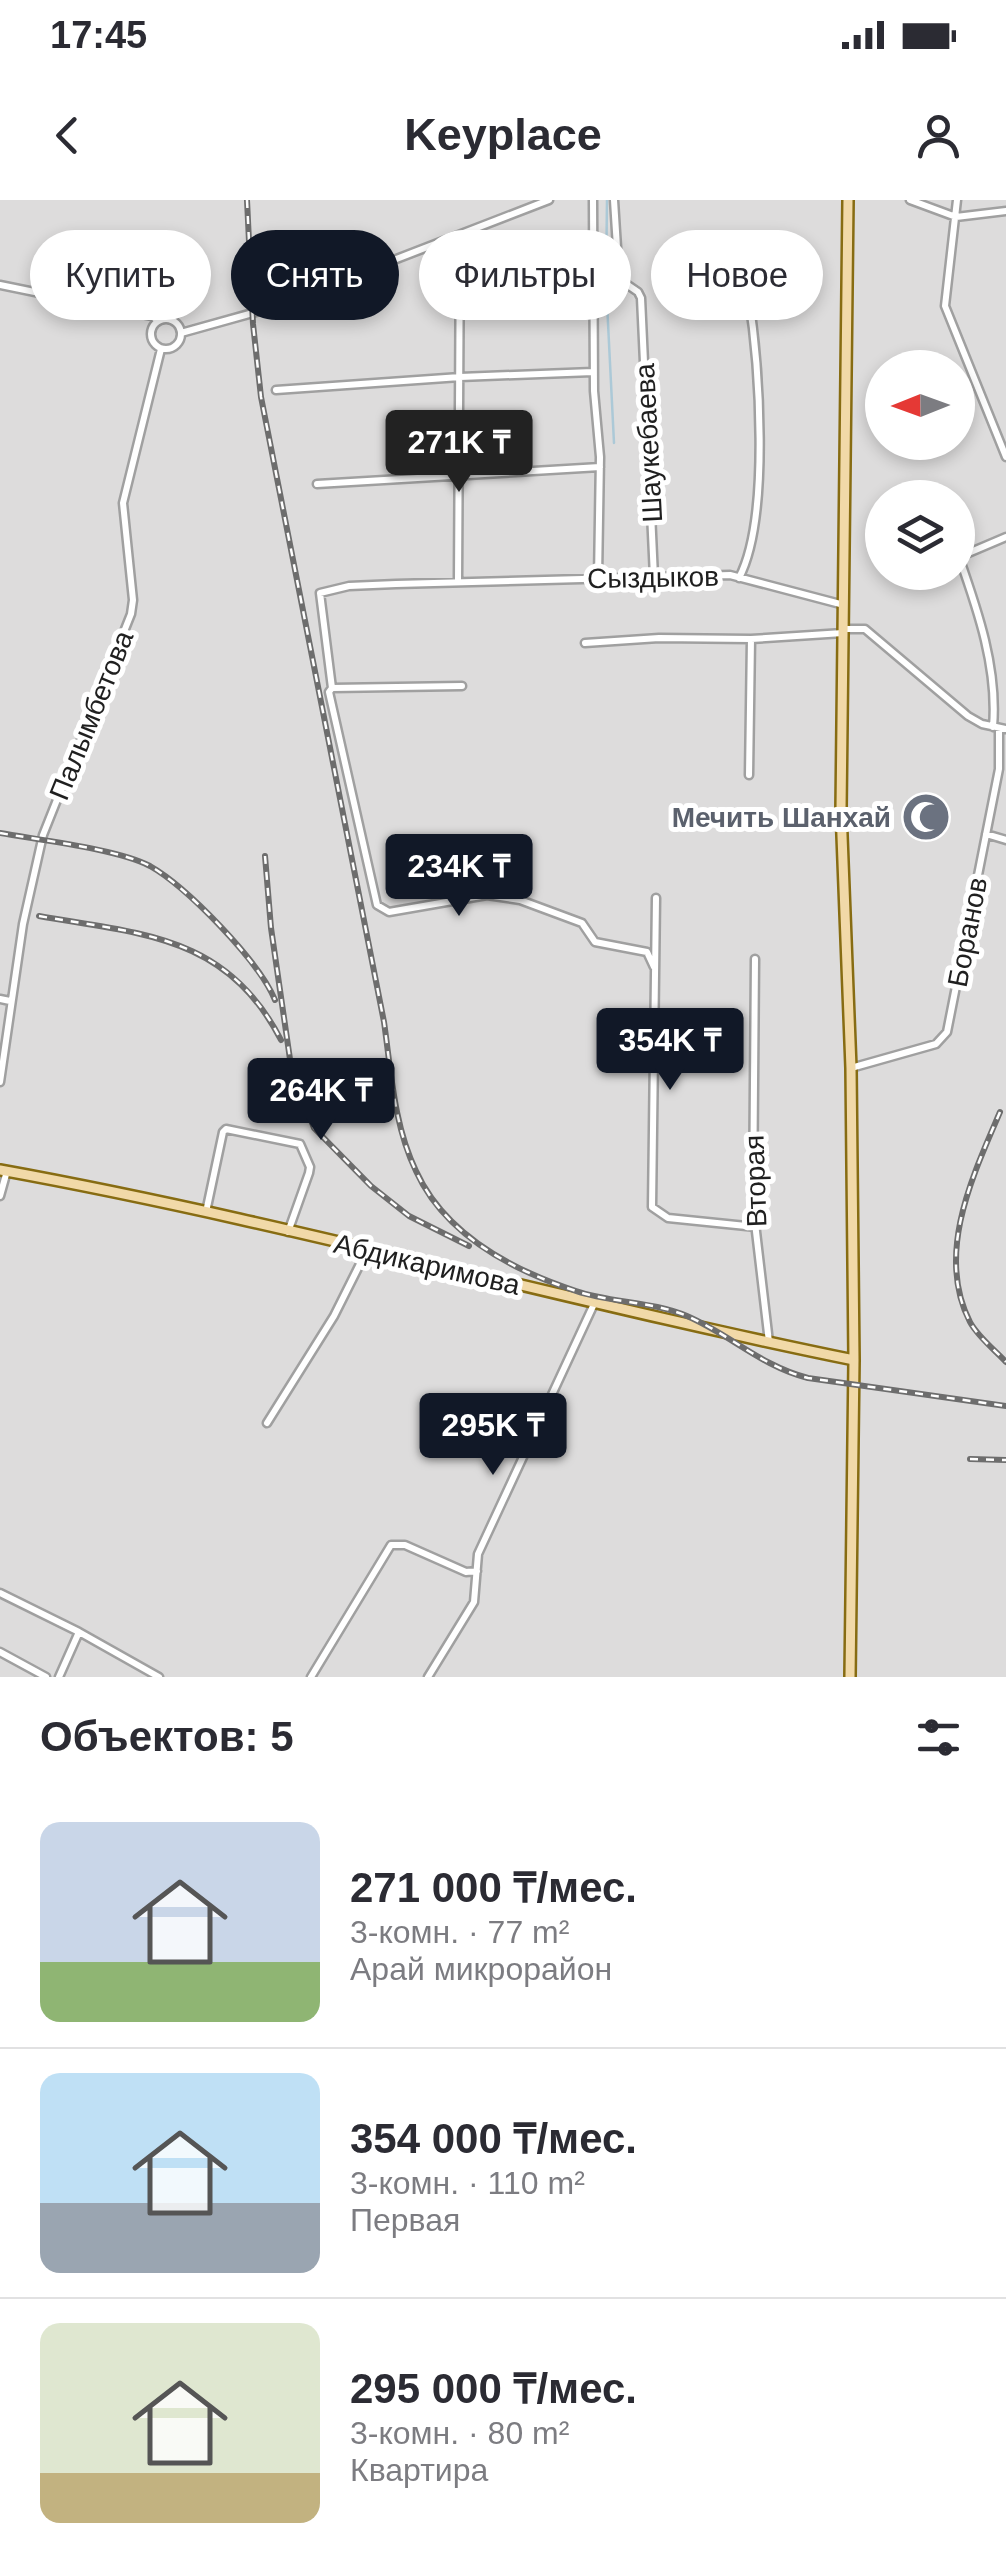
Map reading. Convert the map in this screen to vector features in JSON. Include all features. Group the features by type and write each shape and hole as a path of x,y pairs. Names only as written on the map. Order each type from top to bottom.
{"main road":[{"path":"848,200 841,810 851,1068 854,1360 850,1677"},
{"name":"Абдикаримова","path":"3,1171 206,1213 854,1360"}],"street":[{"path":"475,230 549,200"},
{"path":"593,200 594,372 600,467 598,578"},
{"name":"Шаукебаева","path":"614,200 619,279 641,298 654,577"},
{"path":"910,200 956,216 1006,211"},
{"path":"958,200 945,306 1006,457"},
{"path":"180,332 267,309 419,252"},
{"path":"0,285 152,316 158,322 172,321 180,332"},
{"path":"458,582 460,320"},
{"path":"740,578 752,551 759,440 753,320"},
{"path":"158,322 150,334 161,349 175,346 180,332"},
{"name":"Палымбетова","path":"0,1082 23,924 43,835 132,614 122,503 161,349"},
{"path":"276,390 460,376 594,372"},
{"path":"317,484 600,467"},
{"path":"975,550 1006,536"},
{"name":"Сыздыков","path":"332,688 320,592 348,586 740,578 844,605"},
{"name":"Боранов","path":"851,1068 936,1044 947,1032 999,769 1000,728 983,632 970,590"},
{"path":"585,643 658,638 751,639 864,629 968,716 1000,728"},
{"path":"750,775 751,639"},
{"path":"462,686 332,688 329,692 377,905 389,912 487,895 520,900 582,924 595,942 647,952 654,967"},
{"path":"986,834 1006,840"},
{"path":"656,898 652,1207 668,1218 756,1228"},
{"name":"Вторая","path":"755,959 752,1206 769,1343"},
{"path":"0,999 10,1001"},
{"path":"206,1213 223,1132 300,1144 310,1167 288,1232"},
{"path":"0,1196 3,1171"},
{"path":"267,1423 334,1316 367,1250"},
{"path":"428,1677 474,1602 478,1554 594,1304"},
{"path":"312,1677 391,1545 405,1545 466,1572 477,1571"},
{"path":"0,1593 159,1677"},
{"path":"59,1677 79,1632"},
{"path":"0,1652 46,1677"}],"shaded area":[{"path":"0,200 1006,200 1006,1677 0,1677"}],"waterway":[{"path":"607,200 606,283 614,443"}],"railway":[{"path":"247,200 261,397 384,1022 398,1117 409,1154 429,1194 462,1232 505,1261 589,1295 660,1307 687,1316 791,1373 1006,1406"},
{"path":"0,833 99,850 150,866 183,890 220,926 254,966 275,1000"},
{"path":"265,856 292,1073 314,1128 371,1186 409,1216 469,1246"},
{"path":"39,916 147,935 208,959 235,979 259,1005 281,1040"},
{"path":"1000,1112 969,1188 957,1242 956,1269 960,1296 970,1322 1006,1362"},
{"path":"970,1459 1006,1460"}],"place":[{"name":"Мечить Шанхай","path":"926,817"}]}
